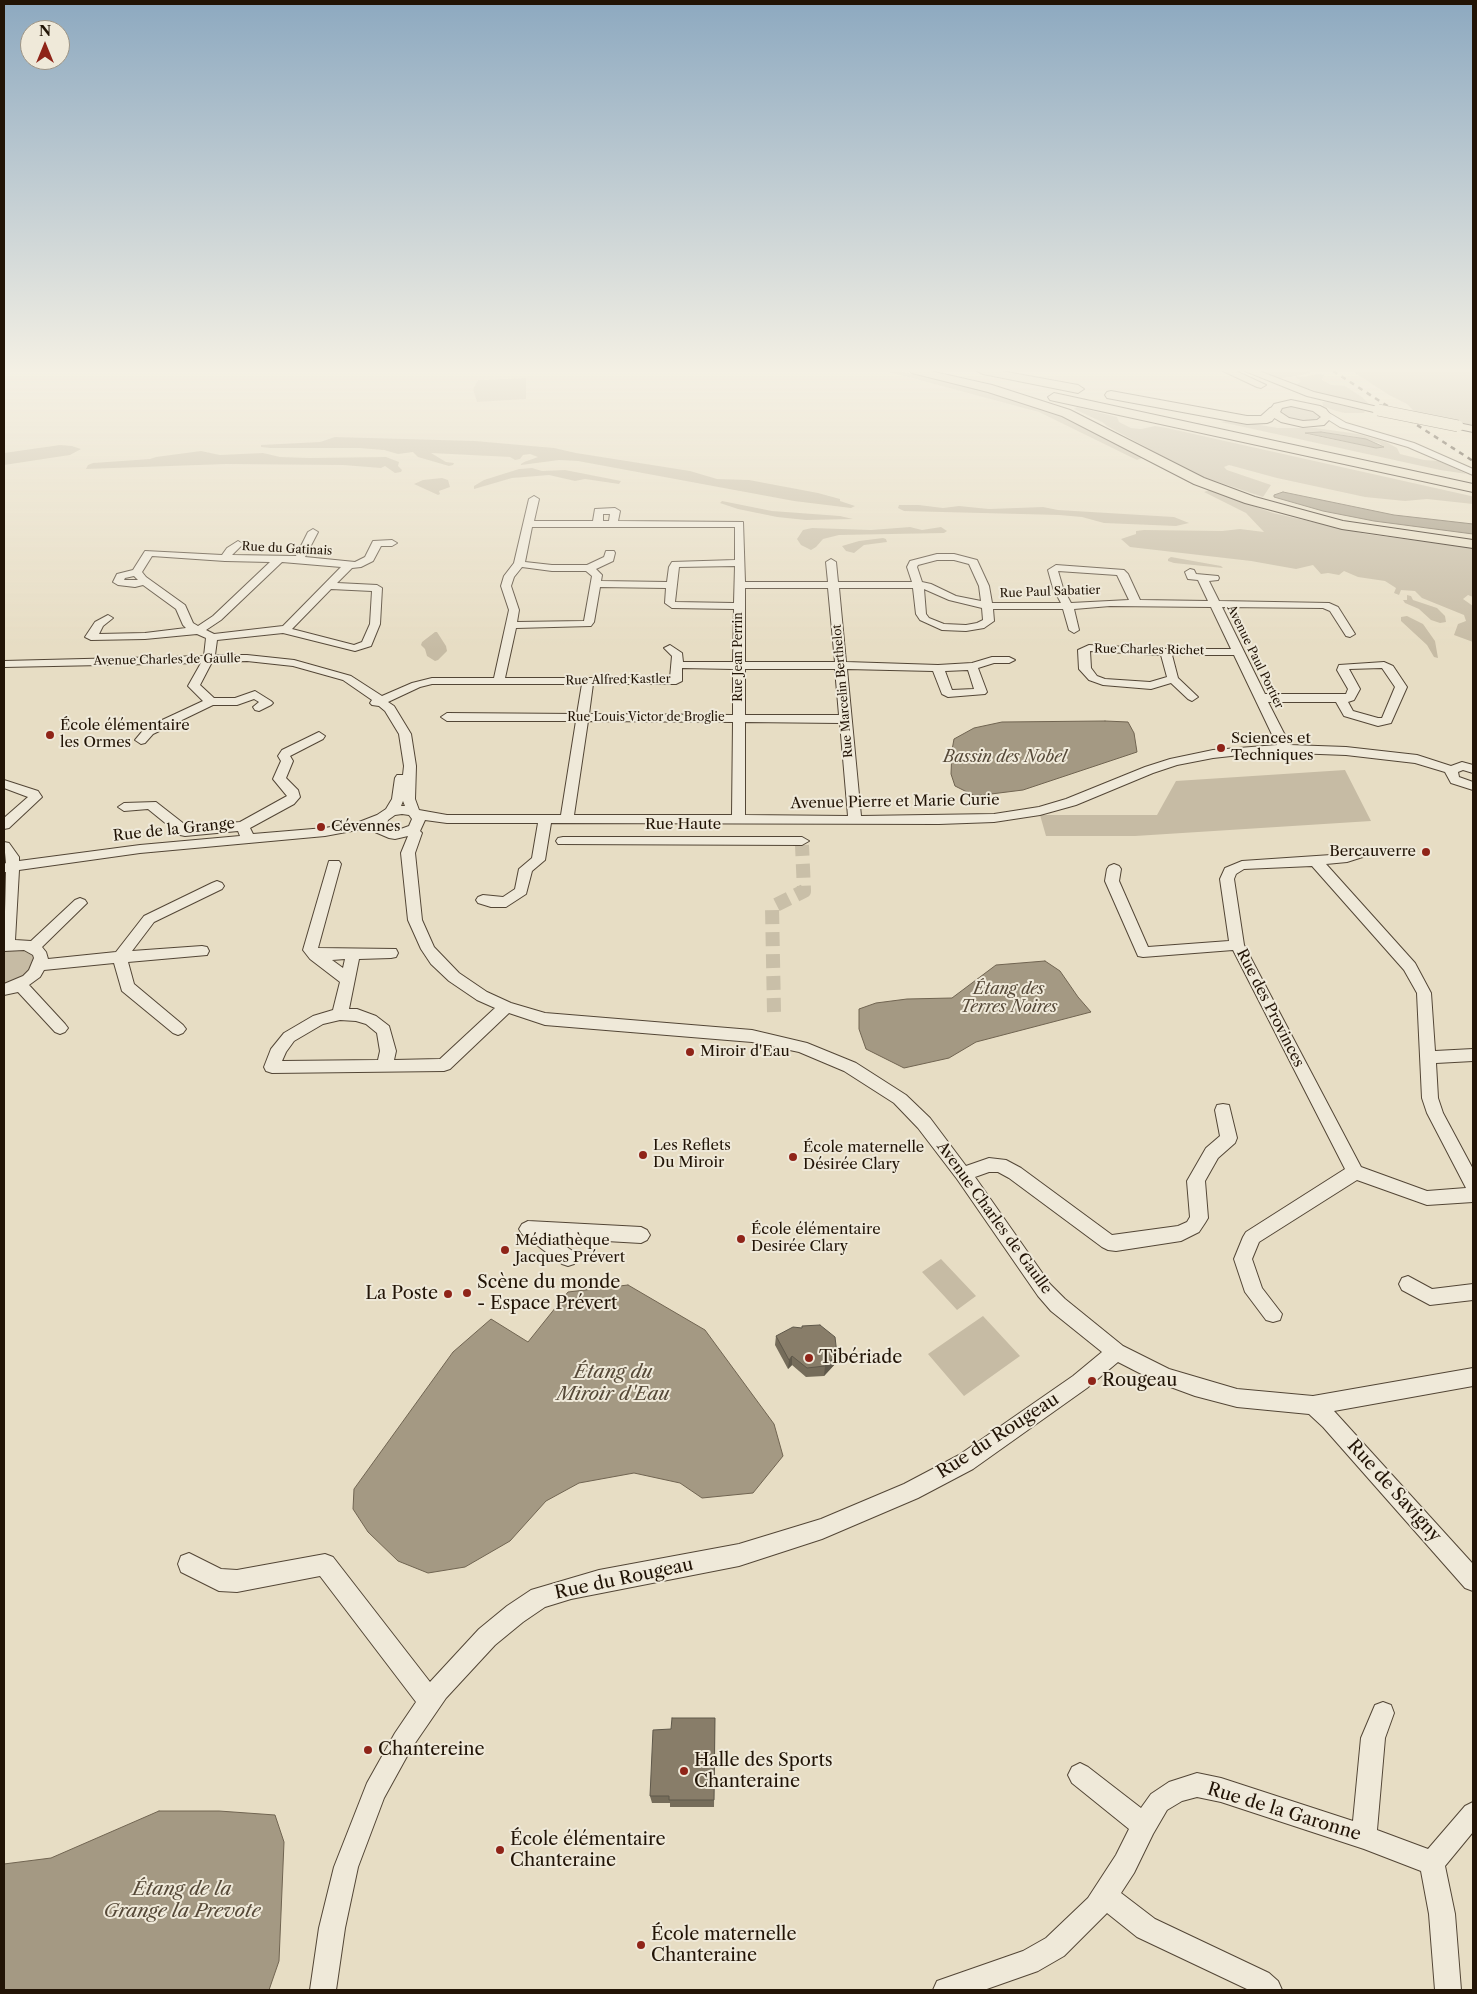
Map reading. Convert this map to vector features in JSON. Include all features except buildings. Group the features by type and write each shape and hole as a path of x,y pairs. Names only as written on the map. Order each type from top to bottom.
{"highway":[{"path":"1166,464 1199,481 1257,503 1342,525 1473,544"},
{"path":"1363,464 1473,488"},
{"path":"1390,464 1473,482"}],"street":[{"path":"1457,464 1473,472"},
{"path":"499,680 514,610 506,586 509,576 519,564 534,499"},
{"path":"608,511 609,500"},
{"path":"529,524 598,524 613,524 614,511 598,511 598,524"},
{"name":"Rue Jean Perrin","path":"613,524 740,524 738,820"},
{"path":"299,560 313,532"},
{"path":"349,565 357,565 369,559 377,542 392,543"},
{"path":"225,558 230,550 238,544"},
{"name":"Rue du Gatinais","path":"137,572 152,549 225,558 299,560 349,565"},
{"path":"519,564 552,568 589,568 609,559 610,553"},
{"path":"937,557 967,559 973,562 984,586 988,606 989,621 980,626 966,628 933,625 925,620 921,614 918,585 912,567 914,563 937,557"},
{"path":"108,618 99,624 90,637 145,636 199,630 217,618 278,560"},
{"name":"Rue Marcelin Berthelot","path":"831,562 855,820"},
{"path":"739,606 672,605 670,603 674,567 676,564 740,563"},
{"name":"Rue du Gatinais","path":"286,629 349,565"},
{"path":"512,625 586,624 589,622 597,575 589,568"},
{"path":"1074,630 1068,606 1058,588 1053,570 1056,568 1120,572 1124,574 1136,604"},
{"path":"146,581 135,584 118,582 121,576 137,572 180,607 188,625 212,637 286,629 289,632 355,648 367,644 375,624 377,588 328,586"},
{"path":"1190,572 1192,577 1214,578"},
{"name":"Avenue Paul Portier","path":"1202,578 1285,748"},
{"path":"596,584 672,585"},
{"name":"Rue Paul Sabatier","path":"739,585 918,585 927,586 953,598 988,606 1068,606 1110,603 1325,605 1334,609 1350,634"},
{"path":"211,702 194,686 209,658 212,637"},
{"path":"670,648 678,655 677,665"},
{"name":"Rue Charles Richet","path":"1192,698 1172,677 1151,686 1131,686 1103,682 1093,678 1085,669 1084,650 1089,648 1166,652 1238,652"},
{"path":"1166,652 1172,677"},
{"name":"Avenue Charles de Gaulle","path":"4,664 209,658 273,660 306,666 347,678 390,708 405,734 410,766 409,799 419,821 413,830 415,833 408,853 412,911 419,933 428,949 454,977 482,996 506,1007 545,1018 578,1024 752,1036 788,1043 824,1055 871,1078 900,1099 924,1123 964,1174 1044,1290 1058,1305 1116,1352 1164,1376 1236,1398 1313,1405 1473,1377"},
{"name":"Rue Alfred Kastler","path":"379,702 416,685 432,681 676,681 677,665 840,665 938,668 972,666 984,664 992,660 1009,660"},
{"path":"938,668 948,694 981,692 972,666"},
{"path":"1260,698 1340,698 1350,698 1354,689 1343,667 1384,666 1389,668 1401,687 1388,720 1378,722 1348,713 1340,698"},
{"path":"567,819 588,681"},
{"path":"142,740 149,730 211,702 237,701 255,694 267,703 259,707"},
{"name":"Avenue Charles de Gaulle","path":"379,702 397,734 401,752 399,793 386,815"},
{"name":"Rue Louis Victor de Broglie","path":"447,717 846,719"},
{"path":"124,807 151,805 185,832 245,832 294,797 293,793 279,779 287,761 284,756 319,736"},
{"name":"Avenue Pierre et Marie Curie","path":"386,815 402,810 447,819 966,820 1016,816 1071,802 1143,772 1174,762 1221,753 1285,748 1346,751 1417,760 1451,770"},
{"path":"1473,769 1462,766 1451,770 1455,780 1473,787"},
{"path":"4,784 33,794 36,797 4,825"},
{"path":"386,815 379,826 386,833 400,841 408,853"},
{"name":"Rue de la Grange","path":"348,829 386,815"},
{"name":"Avenue Pierre et Marie Curie","path":"386,833 401,834 447,819"},
{"path":"483,900 506,902 521,892 526,869 538,860 545,819"},
{"name":"Rue Haute","path":"563,841 802,843 801,820"},
{"name":"Rue de la Grange","path":"8,867 245,832 348,829 386,833"},
{"path":"4,846 12,857 8,867 5,946 26,945 38,952 41,958 40,965 35,973 11,988"},
{"path":"1315,861 1347,858 1364,852"},
{"path":"1315,861 1417,977 1424,993 1430,1098 1435,1113 1468,1165 1473,1185"},
{"name":"Rue des Provinces","path":"1315,861 1242,865 1230,870 1227,879 1237,945 1355,1172"},
{"path":"313,952 334,864"},
{"path":"1114,869 1112,881 1143,952 1237,945"},
{"path":"120,957 150,919 217,886"},
{"path":"33,948 80,903"},
{"path":"40,965 202,951"},
{"path":"313,952 390,953"},
{"path":"313,952 347,980"},
{"path":"340,1014 353,954"},
{"path":"120,957 127,987 178,1029"},
{"path":"11,988 23,988 60,1028"},
{"path":"385,1064 388,1051 384,1030 371,1020 357,1015 340,1014 318,1020 289,1037 279,1049 272,1067 444,1064 506,1007"},
{"path":"1427,1057 1473,1055"},
{"path":"964,1174 989,1166 1000,1166 1015,1173 1108,1242 1116,1243 1181,1233 1193,1227 1200,1218 1196,1181 1212,1154 1228,1138 1224,1110"},
{"path":"1272,1314 1254,1292 1243,1259 1252,1237 1355,1172 1427,1198 1473,1195"},
{"path":"568,1258 528,1229 642,1235"},
{"path":"1408,1284 1430,1297 1473,1292"},
{"name":"Rue du Rougeau","path":"323,1990 338,1898 356,1838 375,1791 394,1754 430,1701 452,1673 487,1637 539,1598 599,1581 739,1555 822,1529 867,1508 911,1491 966,1462 1080,1382 1116,1352"},
{"name":"Rue de Savigny","path":"1313,1405 1330,1420 1473,1580"},
{"path":"189,1564 219,1580 237,1581 325,1566 430,1701"},
{"path":"1364,1837 1373,1738 1383,1713"},
{"path":"1080,1774 1105,1796 1144,1825"},
{"name":"Rue de la Garonne","path":"946,1990 1029,1962 1055,1947 1097,1907 1125,1864 1144,1825 1158,1802 1177,1790 1197,1785 1221,1790 1364,1837 1432,1863"},
{"path":"1448,1990 1442,1914 1432,1863 1473,1814"},
{"path":"1104,1895 1146,1928 1260,1982 1269,1990"}],"shaded area":[{"path":"90,464 225,464 86,469"},
{"path":"232,464 398,464 402,470 395,473 385,466 381,468 343,465"},
{"path":"594,464 646,464 690,471 717,479 749,480 818,493 840,499 840,501 855,506 851,508 794,501"},
{"path":"1177,464 1328,464 1471,496 1473,497 1473,504 1427,499 1405,501 1365,497 1277,478 1229,465 1224,467 1227,470 1271,485 1263,497 1197,475"},
{"path":"1413,464 1446,464 1467,474"},
{"path":"532,468 542,471 565,470 621,481 619,484 585,479 575,481 549,475 512,478 474,489 474,486 484,480 519,469"},
{"path":"442,478 448,480 450,487 439,491 440,494 438,495 414,484 423,480"},
{"path":"1209,490 1273,513 1366,534 1473,548 1473,597 1468,595 1463,599 1473,606 1473,642 1454,635 1458,624 1466,621 1464,615 1422,598 1415,591 1401,590 1399,595 1394,593 1396,588 1385,581 1358,577 1344,571 1339,575 1321,574 1313,565 1296,569 1251,561 1130,547 1121,539 1136,534 1136,531 1144,530 1222,531 1240,529 1264,532 1246,513 1204,492"},
{"path":"722,501 772,511 840,516 853,519 806,520 777,517 738,509 720,503"},
{"path":"899,505 943,508 959,506 989,509 1043,507 1058,510 1174,517 1189,523 1176,526 1104,523 1082,517 1059,515 904,511 898,508"},
{"path":"910,527 922,530 941,527 947,531 944,533 839,535 823,539 811,550 801,545 797,539 803,530 812,528 871,530"},
{"path":"883,538 887,542 864,545 854,553 846,551 842,546 859,541"},
{"path":"1171,557 1221,566 1223,568 1174,563 1168,561"},
{"path":"1407,595 1411,596 1413,600 1437,608 1445,616 1446,622 1440,623 1431,620 1419,609 1405,603 1403,600 1407,600"},
{"path":"1407,616 1423,624 1435,641 1438,658 1434,657 1427,645 1401,621 1401,617"},
{"path":"437,632 446,646 447,651 435,661 427,656 425,649 421,645 422,642"},
{"path":"1345,770 1371,821 1135,836 1046,836 1040,815 1157,815 1176,781"},
{"path":"23,949 32,954 34,958 29,973 4,986 4,950"},
{"path":"941,1259 976,1296 957,1310 922,1272"},
{"path":"983,1316 1020,1356 964,1396 928,1354"}],"water":[{"path":"1283,492 1394,515 1473,524 1473,534 1374,521 1323,511 1274,497 1274,495"},
{"name":"Bassin des Nobel","path":"1002,722 1128,722 1134,733 1137,752 1023,790 975,796 955,786 951,774 954,739 974,728"},
{"name":"Étang des Terres Noires","path":"1045,961 1060,971 1091,1012 976,1042 949,1058 904,1068 866,1049 859,1029 859,1009 876,1003 907,999 952,998 996,965"},
{"name":"Étang du Miroir d'Eau","path":"628,1285 705,1330 774,1424 783,1456 753,1493 702,1498 680,1483 634,1473 579,1483 546,1501 510,1541 465,1567 428,1573 398,1561 368,1532 353,1509 354,1489 453,1352 491,1319 528,1342 568,1292"},
{"name":"Étang de la Grange la Prevote","path":"159,1811 219,1811 275,1815 284,1842 279,1961 269,1990 4,1990 4,1864 51,1858"}],"tunnel":[{"path":"774,1012 772,907 804,891 802,845"}],"place":[{"name":"École élémentaire les Ormes","path":"50,735"},
{"name":"Sciences et Techniques","path":"1221,748"},
{"name":"Cévennes","path":"321,827"},
{"name":"Bercauverre","path":"1426,852"},
{"name":"Miroir d'Eau","path":"690,1052"},
{"name":"Les Reflets Du Miroir","path":"643,1155"},
{"name":"École maternelle Désirée Clary","path":"793,1157"},
{"name":"École élémentaire Desirée Clary","path":"741,1239"},
{"name":"Médiathèque Jacques Prévert","path":"505,1250"},
{"name":"Scène du monde - Espace Prévert","path":"467,1293"},
{"name":"La Poste","path":"448,1294"},
{"name":"Tibériade","path":"809,1358"},
{"name":"Rougeau","path":"1092,1381"},
{"name":"Chantereine","path":"368,1750"},
{"name":"Halle des Sports Chanteraine","path":"684,1771"},
{"name":"École élémentaire Chanteraine","path":"500,1850"},
{"name":"École maternelle Chanteraine","path":"641,1945"}]}
